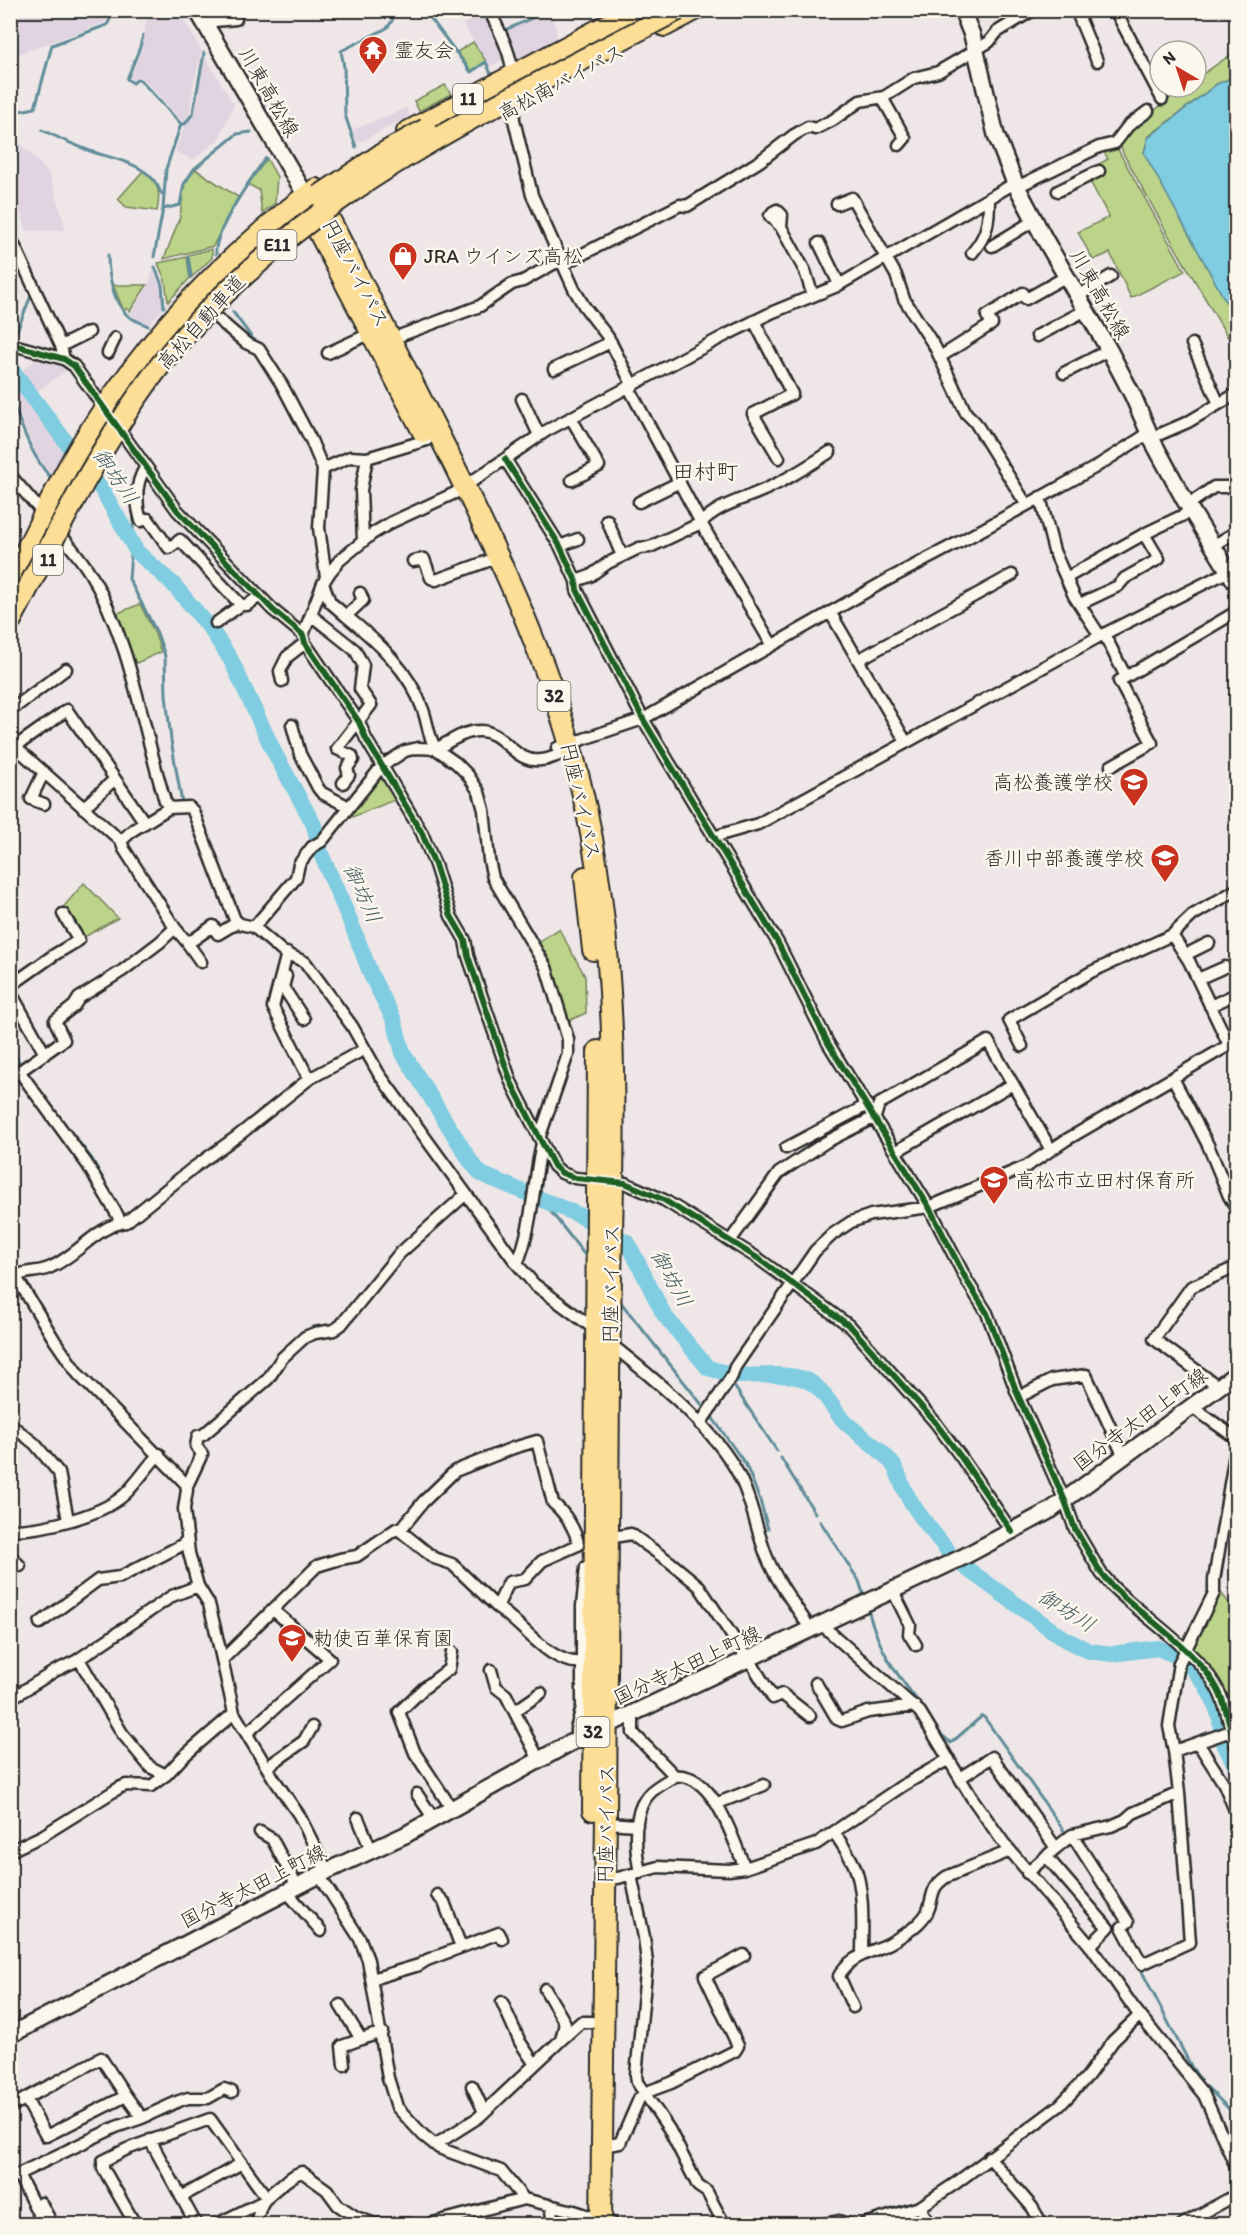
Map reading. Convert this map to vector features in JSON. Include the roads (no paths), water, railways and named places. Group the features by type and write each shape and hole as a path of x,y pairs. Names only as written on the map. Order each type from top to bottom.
{"highway":[{"name":"高松南バイパス","path":"10,582 80,446 105,408 142,355 178,312 222,266 306,196 388,144 635,10"},
{"name":"高松自動車道","path":"10,595 86,454 125,393 166,338 199,301 242,259 299,211 380,155 653,10"},
{"name":"高松自動車道","path":"10,622 73,502 121,420 176,346 208,310 251,268 307,222 387,167 678,10"},
{"name":"高松南バイパス","path":"10,633 98,467 120,431 158,378 212,314 280,249 321,218 384,176 695,10"},
{"name":"円座バイパス","path":"306,196 391,339 460,490 527,652 562,749 580,786 603,910 610,1005 605,1242 598,1333 592,1732 591,2022 599,2222"},
{"name":"円座バイパス","path":"321,218 371,333 427,440 460,490 517,596 538,648 562,749"},
{"name":"円座バイパス","path":"598,1333 608,1538 592,1732 606,1823 599,2222"}],"main road":[{"name":"川東高松線","path":"962,10 975,50 996,135 1016,185 1109,350 1133,396 1150,436 1190,508 1233,577"},
{"name":"川東高松線","path":"200,16 306,196"},
{"name":"国分寺太田上町線","path":"10,2035 323,1873 434,1819 592,1732 749,1660 1012,1532 1065,1501 1236,1374"}],"street":[{"path":"489,10 507,48 512,66 513,107 517,136 532,195 561,262 584,306 611,342 631,387 701,523 772,645"},
{"path":"391,339 480,306 512,284 561,262 567,262 680,205 687,206 760,161 808,127 815,129 860,101 884,97 914,78 939,72 989,42 998,33 1033,10"},
{"path":"1076,10 1097,61"},
{"path":"1115,10 1148,72"},
{"path":"200,16 236,19"},
{"path":"884,97 884,101 905,138 899,144"},
{"path":"282,681 280,671 287,657 304,639 310,615 324,580 340,560 363,541 392,522 460,490 540,435 676,361 754,321 839,284 989,198 1099,147 1115,143 1128,126 1148,111"},
{"path":"1061,165 1071,184"},
{"path":"1058,191 1099,171"},
{"path":"837,204 852,198 896,275 904,298 935,347 966,413 975,422 1026,504"},
{"path":"972,253 981,242 989,223 989,198"},
{"path":"992,246 1035,220"},
{"path":"781,227 805,271 813,296"},
{"path":"10,236 61,346 64,359"},
{"path":"819,243 839,284"},
{"path":"940,357 992,324 987,316 1023,293 1026,299 1067,276"},
{"path":"1078,296 1111,276"},
{"path":"1037,336 1086,310"},
{"path":"212,314 246,343 259,349 296,409 323,469 319,528 326,594 330,602 377,643 408,678 423,709 430,741 436,749 468,775 479,792 486,819 489,860 493,878 546,967 568,1039 568,1054 541,1140 523,1252 517,1264"},
{"path":"754,321 792,394 753,414 779,458"},
{"path":"61,346 89,332"},
{"path":"328,353 371,333"},
{"path":"108,354 116,338"},
{"path":"554,369 611,342"},
{"path":"10,344 64,359 82,376 145,468 177,510 304,639 359,722 366,739 422,833 451,916 465,940 468,956 511,1082 554,1166 562,1173 575,1178 606,1181 647,1191 793,1282 851,1327 934,1422 1012,1532"},
{"path":"1192,344 1219,404"},
{"path":"1064,373 1109,350"},
{"path":"254,927 296,878 298,864 312,847 322,840 382,766 405,751 418,748 436,749 478,730 496,736 525,758 542,760 562,749 643,719 830,612 1150,436 1188,422 1236,394"},
{"path":"522,399 540,435"},
{"path":"571,418 599,466 572,480"},
{"path":"323,469 350,457 367,458 427,440"},
{"path":"576,581 590,576 639,548 650,547 701,523 707,516 795,474 830,452"},
{"path":"363,541 361,490 367,458"},
{"path":"505,459 560,546 576,581 577,590 643,719 778,943 828,1043 875,1116 987,1313 1019,1397 1075,1529 1103,1576 1182,1657 1203,1669 1219,1690 1223,1734 1236,1744"},
{"path":"145,468 136,504 141,521 148,519 169,548 180,540 241,605"},
{"path":"10,475 91,574 116,627 161,788 169,808"},
{"path":"639,502 680,482"},
{"path":"1066,578 1190,508 1214,487 1230,487 1236,484"},
{"path":"1040,497 1054,551 1066,578 1126,677"},
{"path":"607,520 622,556"},
{"path":"185,545 199,532"},
{"path":"1214,546 1236,532"},
{"path":"1080,604 1118,586 1125,578 1159,559 1144,534"},
{"path":"560,546 578,539"},
{"path":"413,561 424,559 431,578 436,580 488,561"},
{"path":"858,660 1012,575"},
{"path":"713,837 758,824 1102,635 1233,577"},
{"path":"346,616 363,600 360,593"},
{"path":"216,623 241,605 247,605 260,596"},
{"path":"830,612 906,742"},
{"path":"1111,766 1152,743 1119,681 1236,612"},
{"path":"310,615 355,650 363,665 360,689 371,705 337,749 352,756 353,760 347,768 349,775 343,783"},
{"path":"10,711 66,669"},
{"path":"145,823 66,710 13,742 122,841 124,849 174,928 201,962"},
{"path":"292,724 300,754 318,788 322,793 349,807"},
{"path":"44,772 31,799 44,804"},
{"path":"83,808 115,779"},
{"path":"122,841 134,830 169,808 189,807 193,811 233,915 238,922 254,927 290,954 305,962 352,1026 379,1074 517,1264 534,1284 648,1374 700,1424 724,1452 743,1483 767,1556 816,1627 915,1706 983,1815 1027,1872 1090,1946 1140,2015 1204,2095 1236,2167"},
{"path":"1022,1046 1009,1020 1091,972 1172,935 1193,915 1236,890"},
{"path":"10,986 79,940 63,914"},
{"path":"186,941 193,940 213,926 218,934 238,922"},
{"path":"119,1223 118,1216 87,1164 19,1071 64,1040 56,1021 74,1006 79,998 122,971 160,942 174,928"},
{"path":"700,1424 732,1376 735,1367 793,1282 815,1251 832,1234 851,1222 871,1215 929,1208 1027,1166 1233,1043 1210,1006 1185,955 1172,935"},
{"path":"1185,955 1209,943"},
{"path":"290,954 283,987 304,1019"},
{"path":"290,954 273,1007 309,1079"},
{"path":"1198,980 1225,967"},
{"path":"10,991 45,1054"},
{"path":"1210,1006 1236,994"},
{"path":"730,1241 779,1173 826,1142 875,1116 879,1104 988,1041 1052,1150"},
{"path":"187,1486 182,1477 78,1374 14,1277 26,1271 52,1267 114,1223 126,1222 309,1079 365,1049"},
{"path":"1173,1078 1208,1145 1236,1208"},
{"path":"895,1152 1014,1084"},
{"path":"786,1148 867,1105"},
{"path":"466,1194 399,1254 340,1325 334,1330 305,1337 282,1358 268,1380 203,1435 198,1436 196,1446 202,1454 187,1486 184,1509 187,1540 198,1586 208,1604 223,1659 234,1713 299,1815 323,1873 360,1939 368,1960 388,2078 397,2107 435,2145 501,2171 524,2199"},
{"path":"1219,1387 1154,1339 1191,1287 1236,1267"},
{"path":"592,1732 576,1729 582,1707 582,1606 587,1559 598,1333"},
{"path":"1019,1397 1052,1380 1086,1375 1124,1457"},
{"path":"1192,1407 1236,1438"},
{"path":"10,1424 34,1444 59,1473 68,1520"},
{"path":"223,1659 317,1566 333,1560 357,1556 402,1528 423,1502 455,1471 537,1441 553,1503 560,1508 578,1538 578,1545 542,1561 525,1579 509,1582 497,1607"},
{"path":"1071,1835 1128,1922 1122,1927 1142,1964 1190,1942 1179,1793 1169,1726 1182,1657 1214,1593 1214,1580 1236,1448"},
{"path":"10,1530 34,1528 96,1512 129,1490 159,1454"},
{"path":"398,1529 434,1558 452,1564 497,1607 550,1652 575,1663 582,1662"},
{"path":"608,1538 631,1534 699,1586 773,1698 782,1694 810,1716"},
{"path":"40,1623 98,1580 120,1577 182,1545 187,1540"},
{"path":"10,1555 20,1566"},
{"path":"10,1699 79,1659 172,1596 198,1586"},
{"path":"893,1591 910,1625 909,1634 916,1645"},
{"path":"247,1734 330,1659 273,1610"},
{"path":"452,1652 449,1669 424,1688 399,1712 415,1753 452,1809"},
{"path":"79,1659 122,1733 150,1767 166,1775"},
{"path":"491,1670 496,1687 506,1695 539,1760"},
{"path":"816,1683 837,1719 842,1721 868,1712 915,1706"},
{"path":"515,1711 541,1693"},
{"path":"10,1851 42,1836 119,1788 126,1785 150,1786 166,1775 190,1750 234,1713"},
{"path":"633,1714 633,1733 675,1776"},
{"path":"267,1767 304,1741 312,1727"},
{"path":"1174,1751 1223,1734"},
{"path":"1198,1743 1224,1784 1236,1813"},
{"path":"960,1778 992,1757 1056,1848"},
{"path":"605,1878 618,1878 658,1867 729,1870 746,1868 816,1845 902,1786 949,1759"},
{"path":"724,2224 707,2192 698,2186 669,2129 644,2093 636,2075 647,1963 635,1874 635,1844 639,1814 651,1792 675,1776 682,1775 694,1780 718,1803 746,1868"},
{"path":"718,1803 764,1785"},
{"path":"1027,1872 1071,1835 1111,1826 1179,1793"},
{"path":"417,1794 434,1819"},
{"path":"358,1818 371,1851"},
{"path":"606,1823 637,1825"},
{"path":"260,1832 272,1839 292,1889 321,1931"},
{"path":"834,1832 854,1865 857,1876 862,1913 862,1955"},
{"path":"853,2007 839,1976 842,1970 856,1957 887,1945 914,1927 926,1915 930,1907 932,1892 937,1884 946,1877 1010,1851"},
{"path":"1046,1856 1107,1928 1090,1946"},
{"path":"437,1895 444,1902 461,1947"},
{"path":"372,1979 419,1965 500,1933 502,1940"},
{"path":"602,2146 620,2143 639,2099 644,2093 671,2083 735,2051 738,2046 705,1976 744,1955"},
{"path":"545,1989 565,2023 561,2040"},
{"path":"502,2002 520,2042 534,2063"},
{"path":"345,2007 361,2039"},
{"path":"864,2224 920,2207 1059,2106 1073,2093 1113,2042 1140,2015"},
{"path":"435,2145 484,2112 534,2063 581,2022 591,2022"},
{"path":"344,2065 342,2046 382,2032"},
{"path":"10,2107 101,2058 142,2118"},
{"path":"472,2086 484,2112"},
{"path":"47,2220 14,2176 116,2127 188,2098 208,2098 224,2089 232,2092"},
{"path":"26,2099 46,2136 126,2096"},
{"path":"135,2224 103,2168 103,2161 127,2149 210,2119 266,2200"},
{"path":"150,2140 196,2224"},
{"path":"989,2157 1032,2207 1042,2224"},
{"path":"181,2197 242,2163"},
{"path":"217,2224 266,2200 289,2178 302,2172 327,2190 345,2211 356,2217 375,2224 411,2224"},
{"path":"1183,2224 1236,2195"},
{"path":"429,2224 524,2199 551,2205 599,2222"},
{"path":"256,2224 266,2200"},
{"path":"40,2202 47,2220"},
{"path":"551,2205 552,2224"},
{"path":"920,2207 929,2224"},
{"path":"30,2224 47,2220"},
{"path":"823,2224 839,2221 848,2224"}],"water":[{"path":"1236,76 1236,320 1144,153 1148,138 1198,99 1208,99 1208,91 1217,84"}],"waterway":[{"path":"10,113 35,108 52,45 107,25 112,15 111,10"},
{"path":"356,147 345,115 344,67 341,51 387,28 392,21 394,10"},
{"path":"449,10 431,19 471,72 486,62 491,74"},
{"path":"503,31 550,10"},
{"path":"143,35 127,79 133,83 138,79 141,81 181,124"},
{"path":"154,257 163,209 166,169 181,124 185,124 193,113 204,53"},
{"path":"42,130 84,149 121,160 141,169 149,175 164,194"},
{"path":"163,209 180,205 184,184 194,169 237,134 251,132"},
{"path":"216,254 217,244 227,219 266,158"},
{"path":"108,255 110,278 118,303 129,317 148,326"},
{"path":"188,256 191,277"},
{"path":"155,267 162,285 164,307"},
{"path":"13,341 32,293"},
{"path":"233,312 255,342"},
{"name":"御坊川","path":"10,367 104,493 137,552 173,584 210,628 231,660 274,752 314,825 321,854 372,977 394,1020 403,1053 471,1162 481,1174 581,1216 628,1243 664,1315 708,1368 723,1372"},
{"path":"10,395 31,449 50,477"},
{"path":"134,515 129,579 157,633 165,656 171,740 182,803"},
{"path":"10,1044 21,1066"},
{"path":"57,1114 92,1159 110,1192"},
{"path":"541,1199 588,1259"},
{"path":"619,1300 703,1406"},
{"name":"御坊川","path":"738,1376 791,1376 806,1380 817,1387 843,1420 889,1459 914,1507 948,1551"},
{"path":"732,1383 777,1451"},
{"path":"712,1417 746,1465 760,1500 768,1529"},
{"path":"781,1458 815,1513"},
{"path":"820,1521 859,1581 864,1596"},
{"name":"御坊川","path":"959,1563 1063,1638 1089,1651 1112,1654 1158,1648 1175,1655 1191,1667 1205,1684 1220,1718 1222,1740 1236,1767"},
{"path":"868,1609 883,1651 924,1709"},
{"path":"936,1730 951,1743 982,1716 984,1717 1067,1835"},
{"path":"1139,1966 1201,2081"},
{"path":"1207,2087 1236,2116"}],"place":[{"name":"霊友会","path":"373,76"},
{"name":"JRA ウインズ高松","path":"403,282"},
{"name":"高松養護学校","path":"1134,808"},
{"name":"香川中部養護学校","path":"1165,884"},
{"name":"高松市立田村保育所","path":"994,1206"},
{"name":"勅使百華保育園","path":"292,1664"}],"district":[{"name":"田村町","path":"705,471"}]}
